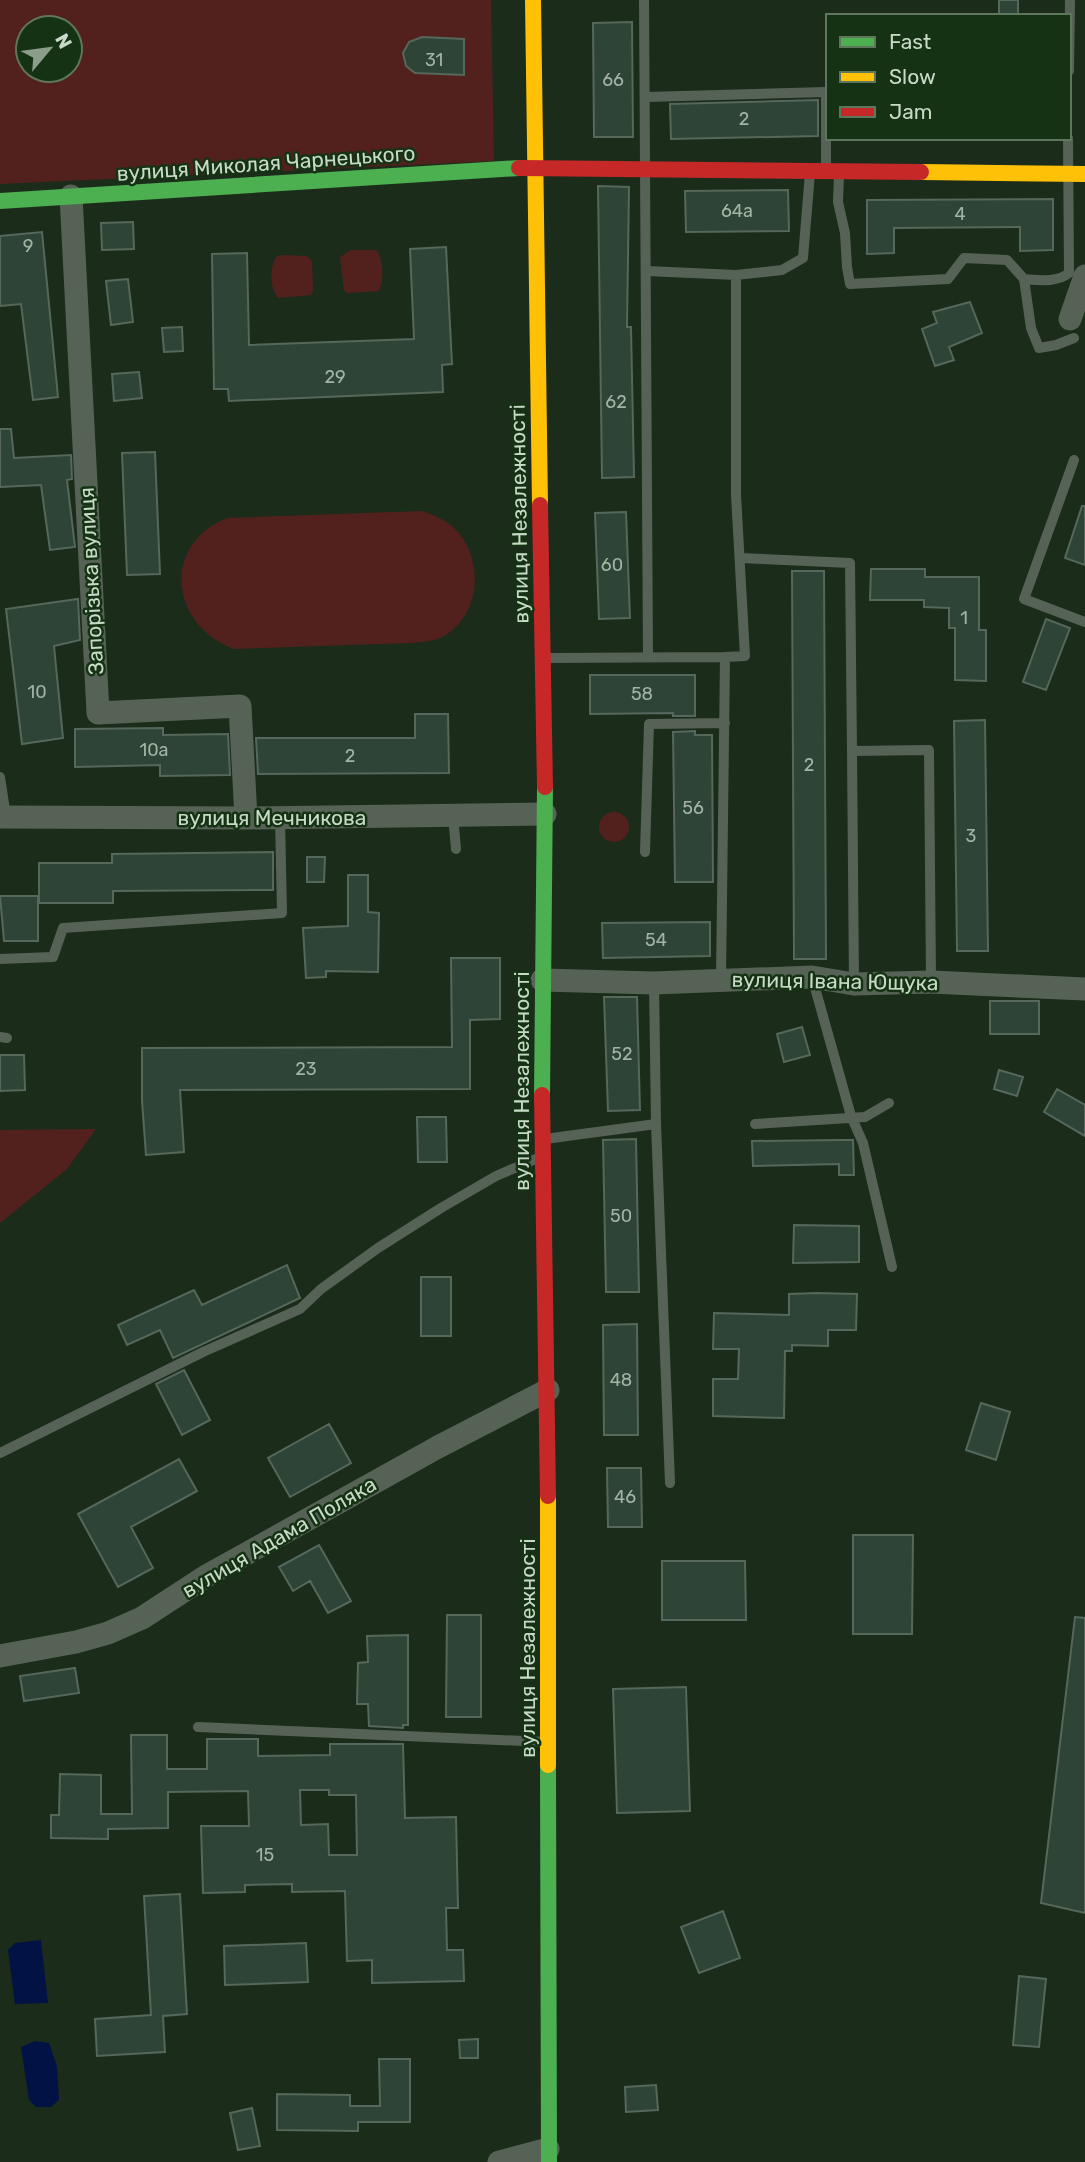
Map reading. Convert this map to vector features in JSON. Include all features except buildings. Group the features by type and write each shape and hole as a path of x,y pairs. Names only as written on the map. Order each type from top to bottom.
{"main road":[{"name":"вулиця Незалежності","path":"533,0 545,814 541,1157 548,1390 548,2156"},
{"name":"вулиця Миколая Чарнецького","path":"0,201 535,167 1085,174"}],"street":[{"name":"Запорізька вулиця","path":"71,196 99,713 240,706 246,818"},
{"path":"1076,333 1085,276"},
{"name":"вулиця Мечникова","path":"3,817 281,818 545,814"},
{"name":"вулиця Івана Ющука","path":"542,980 654,983 812,976 853,984 931,982 1085,989"},
{"name":"вулиця Адама Поляка","path":"0,1656 76,1642 107,1633 142,1618 208,1575 438,1447 548,1390"},
{"path":"499,2162 548,2156"}],"lane":[{"path":"644,0 648,657"},
{"path":"646,97 826,92 825,171 803,258 782,270 736,275 647,271"},
{"path":"1024,279 1049,280 1069,273 1068,140"},
{"path":"825,171 838,202 845,233 850,284 948,279 964,258 1007,260 1024,279 1031,328 1039,348 1056,345 1076,333"},
{"path":"542,658 746,656 736,495 736,275"},
{"path":"1073,460 1024,599 1085,622"},
{"path":"740,558 850,563 853,984"},
{"path":"721,980 725,657"},
{"path":"645,852 649,724 725,723"},
{"path":"852,751 929,750 931,982"},
{"path":"0,778 3,817"},
{"path":"453,816 456,849"},
{"path":"0,959 53,957 63,928 282,913 281,818"},
{"path":"812,976 851,1116 863,1143 892,1267"},
{"path":"654,983 656,1124 670,1483"},
{"path":"755,1124 865,1117 889,1103"},
{"path":"542,1140 656,1124"},
{"path":"0,1453 203,1352 300,1309 340,1276 441,1208 496,1176 541,1157"},
{"path":"198,1727 549,1742"}],"shaded area":[{"path":"0,0 491,0 494,161 0,184"},
{"path":"351,250 376,250 381,259 382,270 379,291 347,293 344,290 340,257"},
{"path":"307,256 312,261 311,295 278,298 273,289 271,272 276,257"},
{"path":"422,511 440,518 455,529 465,541 474,571 471,602 465,616 455,628 438,639 410,643 234,649 213,638 197,623 186,605 182,585 183,565 191,547 205,530 227,518"},
{"path":"614,812 625,816 629,827 625,838 614,842 603,838 599,827 603,816"},
{"path":"96,1129 67,1169 0,1223 0,1130"},
{"path":"41,1940 48,2003 15,2004 8,1950 15,1943"},
{"path":"35,2041 49,2043 57,2066 59,2100 51,2107 36,2107 29,2100 21,2047"}],"traffic: fast":[{"path":"0,201 519,168"},
{"path":"542,1095 545,787"},
{"path":"548,1765 549,2162"}],"traffic: slow":[{"path":"533,0 540,505"},
{"path":"921,172 1085,174"},
{"path":"548,1496 548,1765"}],"traffic: jam":[{"path":"519,168 921,172"},
{"path":"540,505 545,787"},
{"path":"542,1095 548,1496"}]}
